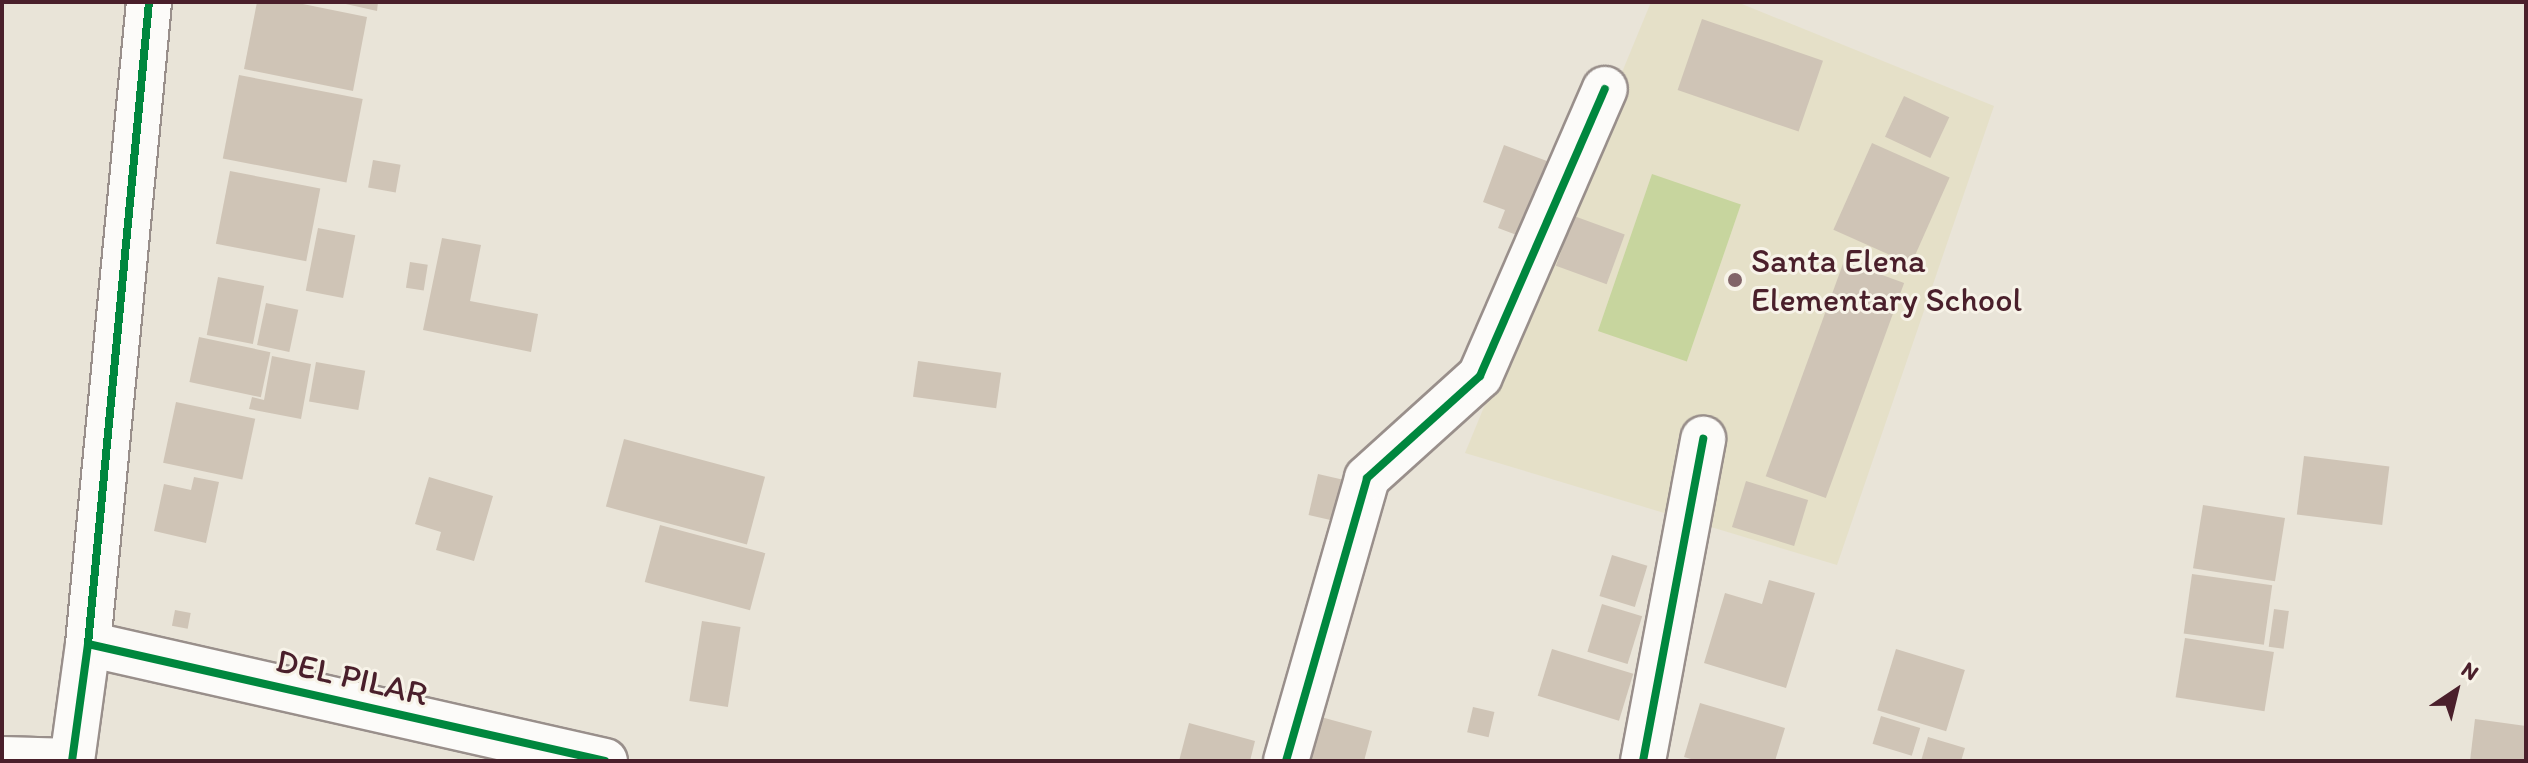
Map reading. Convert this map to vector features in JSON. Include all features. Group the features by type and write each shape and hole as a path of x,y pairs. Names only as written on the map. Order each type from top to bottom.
{"street":[{"path":"73,756 88,644 149,2"},
{"path":"1286,761 1367,478 1480,376 1605,89"},
{"path":"1643,761 1703,439"},
{"name":"DEL PILAR","path":"88,644 605,761"}],"lane":[{"path":"2,750 73,756"}],"shaded area":[{"name":"Santa Elena Elementary School","path":"1651,2 1737,2 1994,106 1837,565 1465,453"}],"green space":[{"path":"1652,174 1741,205 1687,362 1598,331"}],"building":[{"path":"257,2 293,2 367,17 353,91 244,69"},
{"path":"337,2 378,2 377,11"},
{"path":"1702,19 1823,61 1799,132 1678,90"},
{"path":"239,75 363,99 346,182 223,158"},
{"path":"1904,96 1949,117 1930,158 1885,137"},
{"path":"1872,143 1950,178 1911,264 1833,230"},
{"path":"1504,145 1555,164 1527,239 1498,228 1505,210 1483,202"},
{"path":"373,160 401,165 396,192 368,188"},
{"path":"230,171 320,189 306,261 216,244"},
{"path":"1574,216 1625,234 1607,284 1556,266"},
{"path":"318,228 355,235 343,298 306,291"},
{"path":"442,238 481,245 470,301 538,314 531,352 423,330"},
{"path":"1844,261 1904,283 1826,498 1766,476"},
{"path":"410,262 428,265 424,290 406,288"},
{"path":"218,277 264,286 253,344 207,335"},
{"path":"266,303 298,310 289,352 257,345"},
{"path":"199,337 270,352 261,397 189,382"},
{"path":"272,356 311,364 301,419 249,409 252,397 264,400"},
{"path":"918,361 1001,373 996,408 913,397"},
{"path":"316,362 365,371 358,410 309,401"},
{"path":"176,402 255,419 242,479 163,463"},
{"path":"624,439 765,477 747,544 606,507"},
{"path":"2304,456 2389,466 2382,525 2297,515"},
{"path":"1318,474 1353,482 1344,523 1309,515"},
{"path":"194,477 219,482 206,543 154,531 164,484 191,490"},
{"path":"429,477 493,496 474,561 436,550 441,532 415,524"},
{"path":"1746,481 1808,500 1794,546 1732,527"},
{"path":"2203,505 2285,518 2275,581 2193,568"},
{"path":"660,525 765,553 750,610 645,582"},
{"path":"1612,555 1647,566 1635,607 1599,596"},
{"path":"2192,574 2272,585 2264,645 2184,633"},
{"path":"1769,580 1815,593 1786,688 1704,663 1725,593 1762,604"},
{"path":"1602,604 1642,616 1628,664 1587,652"},
{"path":"2274,609 2289,611 2284,649 2269,647"},
{"path":"175,610 191,613 188,629 172,626"},
{"path":"702,621 741,627 728,707 689,701"},
{"path":"2185,638 2274,652 2265,711 2176,697"},
{"path":"1552,649 1633,674 1619,721 1538,696"},
{"path":"1896,649 1965,670 1946,731 1877,710"},
{"path":"1700,703 1785,728 1775,761 1698,761 1684,757"},
{"path":"1473,707 1494,712 1489,737 1467,732"},
{"path":"1310,714 1372,731 1364,761 1298,761"},
{"path":"1881,716 1920,728 1912,756 1873,744"},
{"path":"2475,719 2526,726 2526,761 2470,761"},
{"path":"1189,723 1255,741 1250,761 1179,761"},
{"path":"1928,737 1965,748 1961,761 1921,761"}],"cycle path":[{"path":"72,761 88,644 149,2"},
{"path":"1286,761 1367,478 1480,376 1605,89"},
{"path":"1643,761 1703,439"},
{"path":"88,644 605,761"}],"place":[{"name":"Santa Elena Elementary School","path":"1735,280"}]}
